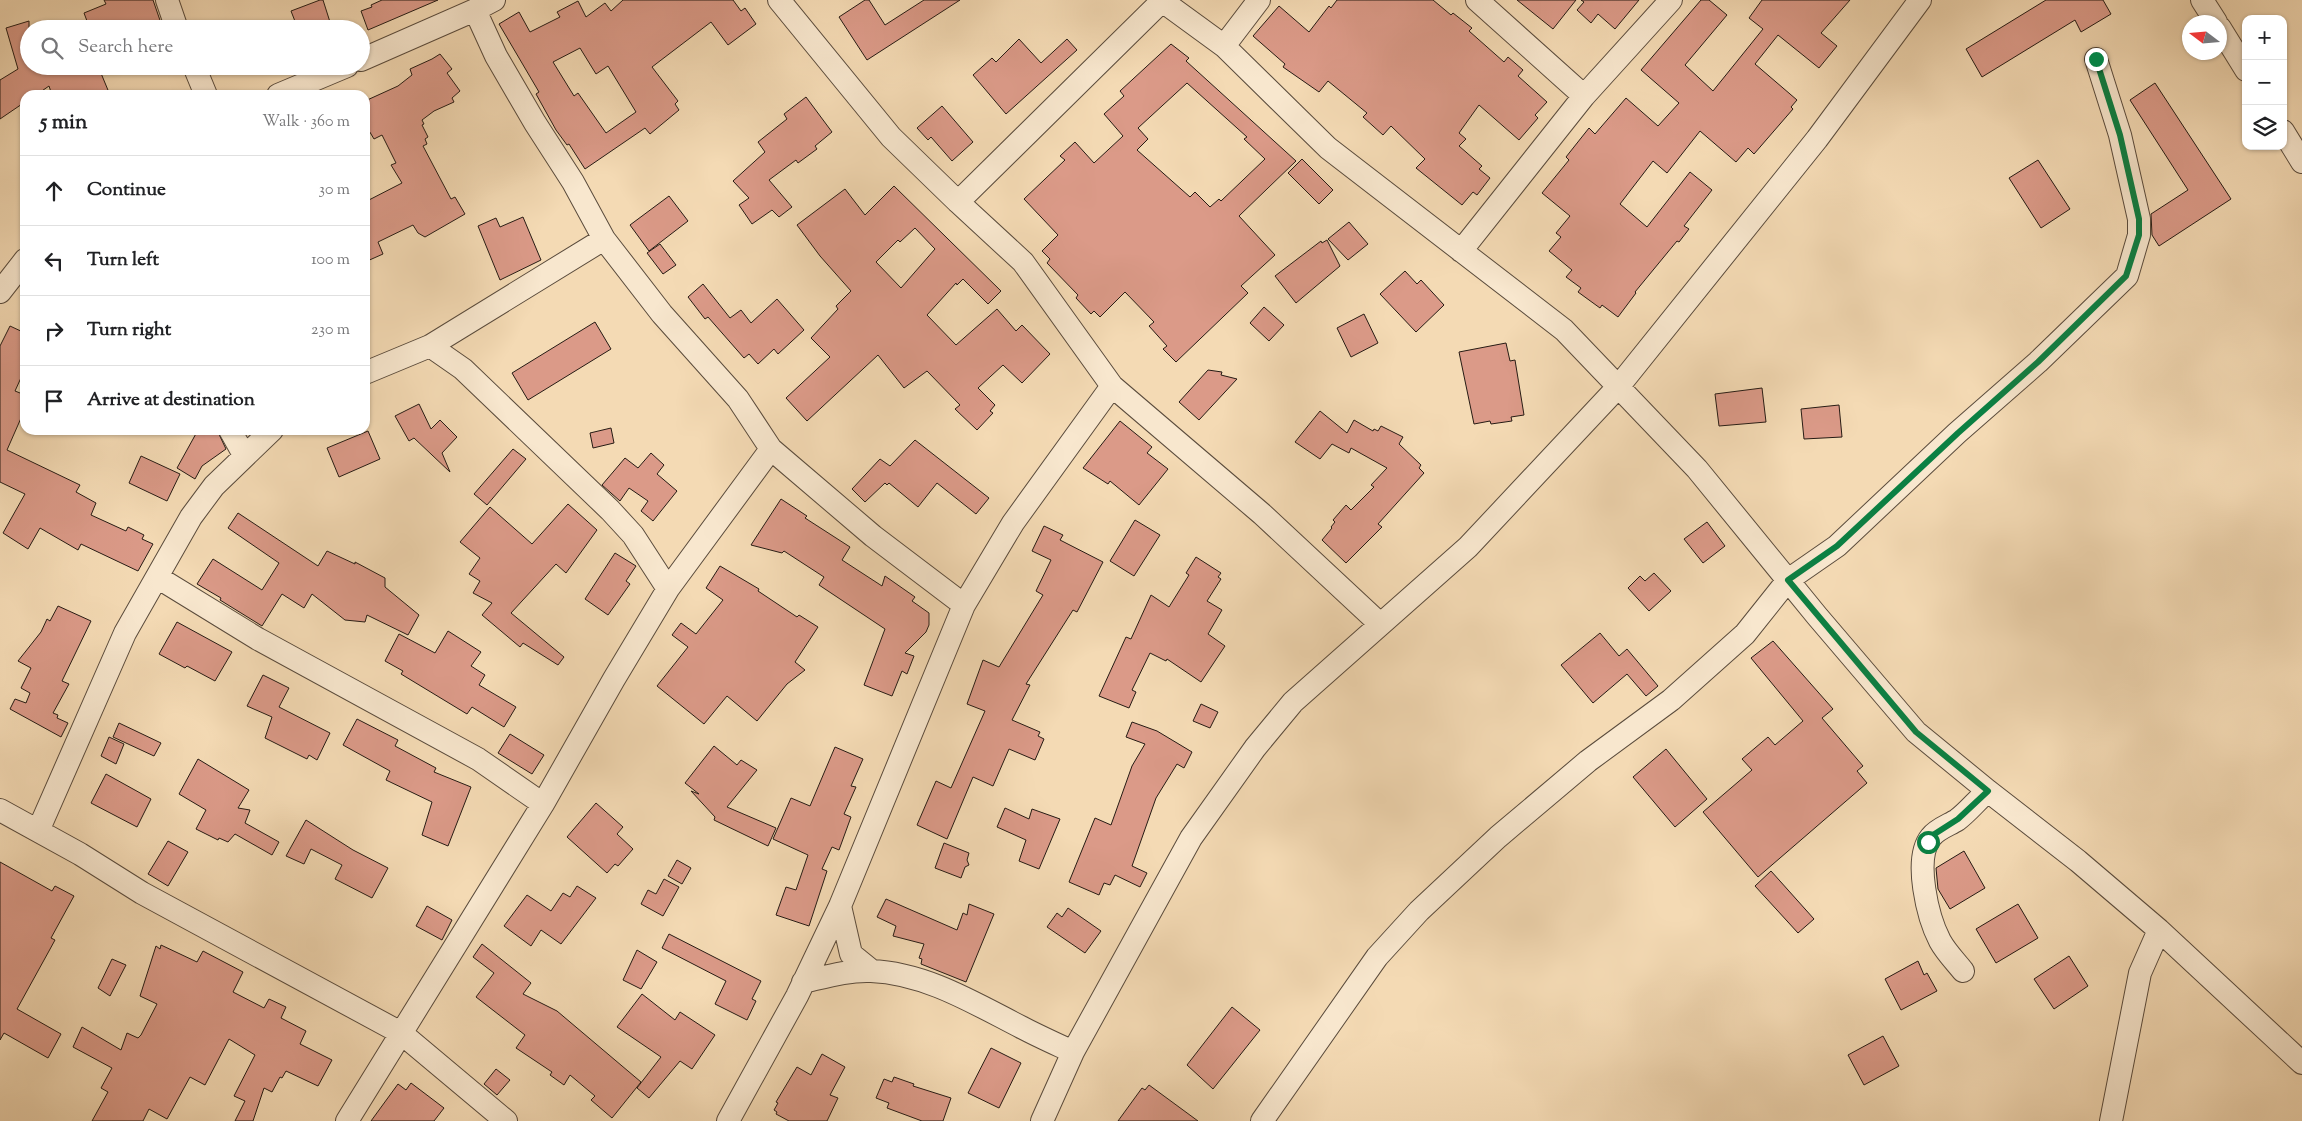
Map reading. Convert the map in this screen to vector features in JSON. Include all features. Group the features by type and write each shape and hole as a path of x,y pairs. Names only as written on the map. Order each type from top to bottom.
{"street":[{"path":"167,0 174,20"},
{"path":"779,0 891,137 1023,262 1112,386 1262,514 1380,624"},
{"path":"1224,46 1259,0"},
{"path":"1477,0 1584,96"},
{"path":"1461,251 1584,96 1671,0"},
{"path":"1042,1121 1073,1052 1191,838 1233,777 1293,702 1468,548 1618,387 1817,139 1920,0"},
{"path":"2202,0 2212,15"},
{"path":"958,202 1162,1 1224,46 1328,148 1564,330 1697,469 1916,732 2078,861 2159,930 2302,1063"},
{"path":"370,56 484,5 496,56 535,123 573,182 604,239 662,314 738,399 771,449 873,536 964,605"},
{"path":"2227,39 2242,64"},
{"path":"1262,1121 1377,957 1419,911 1498,837 1588,761 1671,700 1745,634 1788,580 1837,546 1958,433 2038,362 2126,276 2139,235 2139,219 2120,135 2096,59"},
{"path":"198,75 204,90"},
{"path":"290,90 326,75"},
{"path":"2287,138 2302,162"},
{"path":"370,371 430,346 604,239"},
{"path":"0,292 20,266"},
{"path":"430,346 463,368 610,510 633,535 668,589"},
{"path":"728,1121 803,982 840,906 964,605 1013,524 1112,386"},
{"path":"233,435 244,455"},
{"path":"38,831 125,633 191,517 214,486 266,435"},
{"path":"347,1121 543,804 668,589 771,449"},
{"path":"157,577 258,639 478,760 543,804"},
{"path":"1963,971 1944,948 1932,923 1922,878 1924,859 1928,842 1933,835 1958,819 1988,791"},
{"path":"0,810 80,854 142,893 401,1033 506,1121"},
{"path":"840,906 851,954 872,971"},
{"path":"2110,1121 2140,973 2159,930"},
{"path":"803,982 845,973 872,971 917,979 974,1002 1073,1052"}],"building":[{"path":"104,0 153,0 160,20 87,20 84,13 106,4"},
{"path":"323,0 329,20 294,20 291,11"},
{"path":"382,0 438,0 370,29 370,20 364,20 361,11 372,7 371,5"},
{"path":"623,0 733,0 741,11 745,8 756,24 728,45 711,22 652,67 678,101 675,104 679,110 650,134 645,128 585,169 569,144 567,145 556,130 536,94 539,92 499,24 519,12 530,32 560,17 557,12 578,1 586,17 605,3 611,11","holes":["580,48 596,74 608,66 636,112 606,133 578,93 574,96 553,62"]},
{"path":"865,0 869,0 885,25 924,0 960,0 867,60 839,17"},
{"path":"1337,0 1433,0 1451,15 1453,13 1472,28 1469,31 1504,62 1508,57 1523,70 1518,76 1547,102 1535,115 1538,118 1519,140 1479,105 1459,133 1466,139 1459,146 1482,166 1479,169 1490,178 1477,195 1473,192 1462,205 1416,168 1425,159 1391,126 1383,135 1363,117 1367,113 1328,81 1319,92 1283,67 1285,64 1253,36 1279,6 1309,32 1329,6 1331,8"},
{"path":"1517,0 1576,0 1553,29"},
{"path":"1581,0 1639,0 1615,29 1598,14 1591,23 1577,10 1584,2"},
{"path":"1701,0 1709,0 1727,15 1685,65 1713,91 1763,29 1749,18 1762,0 1850,0 1821,33 1837,46 1819,68 1778,35 1755,64 1797,100 1791,107 1793,109 1754,154 1748,148 1736,162 1700,131 1667,173 1653,161 1620,204 1647,227 1690,172 1712,190 1684,226 1689,229 1635,292 1618,317 1602,305 1600,308 1578,292 1581,288 1566,277 1572,270 1549,251 1561,237 1556,233 1570,216 1542,193 1569,160 1566,157 1589,128 1595,134 1626,98 1658,126 1679,103 1641,70"},
{"path":"2046,0 2103,0 2111,14 2081,32 2075,20 1982,77 1966,49"},
{"path":"20,24 20,75 102,75 108,90 50,90 49,86 43,90 20,90 20,105 0,119 0,80 18,69 6,28"},
{"path":"1019,39 1041,63 1067,39 1077,50 1006,114 973,75 992,58 996,62"},
{"path":"1171,44 1189,58 1186,61 1296,161 1239,216 1275,255 1241,286 1248,293 1176,362 1163,349 1167,346 1149,326 1154,322 1125,292 1100,317 1094,311 1091,314 1076,298 1078,295 1047,263 1050,259 1042,251 1058,235 1024,199 1065,160 1060,156 1075,142 1094,163 1123,136 1104,114 1124,96 1120,91","holes":["1187,83 1247,137 1244,139 1265,159 1221,201 1219,199 1210,207 1195,192 1190,197 1137,150 1148,139 1138,128"]},
{"path":"440,54 452,69 447,73 460,91 452,98 454,102 434,111 422,120 424,124 422,125 428,137 425,139 427,144 423,146 451,199 455,197 465,214 425,237 418,233 413,225 378,242 383,254 370,260 370,199 402,183 391,165 396,163 382,135 374,139 370,132 370,99 398,86 412,75 410,69"},
{"path":"2155,83 2231,199 2159,246 2152,235 2151,214 2188,190 2130,100"},
{"path":"806,97 832,132 815,146 817,149 798,163 796,160 769,180 792,207 779,217 772,210 752,224 739,205 749,198 733,181 765,152 758,142 787,119 784,114"},
{"path":"942,106 973,142 952,161 931,137 928,140 917,128"},
{"path":"1302,159 1333,190 1319,204 1288,173"},
{"path":"2038,160 2070,209 2041,228 2009,178"},
{"path":"894,186 1001,291 988,304 963,279 957,285 956,283 927,315 956,345 997,309 1016,331 1022,325 1050,354 1022,383 1003,365 978,388 995,405 990,411 993,413 977,430 955,409 960,405 927,371 904,388 878,355 807,421 786,398 830,357 811,338 838,309 836,306 851,291 820,256 797,225 845,189 865,215","holes":["915,228 935,249 901,288 876,262 898,240 900,242"]},
{"path":"669,196 688,221 649,251 630,225"},
{"path":"523,217 541,260 500,280 478,226 496,218 500,227"},
{"path":"1349,222 1368,244 1348,260 1328,239"},
{"path":"1327,240 1340,266 1296,303 1275,276 1321,241 1322,243"},
{"path":"660,244 676,265 663,274 647,253"},
{"path":"1405,271 1417,284 1421,280 1444,305 1416,332 1380,294"},
{"path":"703,284 730,318 741,310 751,323 777,299 804,330 778,354 774,349 758,364 749,354 744,358 708,317 705,319 688,297"},
{"path":"1264,307 1284,325 1269,341 1250,323"},
{"path":"1364,314 1378,343 1351,357 1337,328"},
{"path":"595,322 611,349 528,400 512,373"},
{"path":"10,326 20,331 20,380 15,391 20,393 20,420 7,450 80,485 76,492 96,503 91,515 126,531 128,527 144,535 142,539 153,544 138,571 81,544 78,550 40,528 28,549 3,533 25,494 0,482 0,346"},
{"path":"1506,343 1510,361 1515,360 1524,415 1511,417 1512,421 1491,424 1490,421 1474,424 1459,352"},
{"path":"1208,370 1222,372 1221,375 1237,379 1199,420 1179,402"},
{"path":"1762,388 1766,422 1719,426 1715,394"},
{"path":"419,404 431,429 440,420 457,437 442,453 450,472 414,438 409,441 395,416"},
{"path":"1839,405 1842,437 1804,439 1801,409"},
{"path":"1320,411 1347,433 1354,420 1373,431 1374,429 1378,431 1381,426 1403,437 1399,444 1421,465 1419,468 1424,473 1378,524 1382,527 1346,563 1322,540 1332,528 1335,522 1333,520 1346,505 1351,510 1374,487 1371,485 1387,468 1351,448 1349,453 1332,444 1320,459 1295,442"},
{"path":"1120,421 1152,447 1147,453 1168,469 1139,505 1110,481 1108,484 1083,468"},
{"path":"611,428 614,443 593,448 590,433"},
{"path":"195,435 219,435 226,449 202,466 195,479 177,468"},
{"path":"358,435 370,435 380,459 339,477 327,448"},
{"path":"915,440 989,498 976,514 937,483 918,507 889,483 887,485 885,483 865,502 852,489 880,459 890,466"},
{"path":"513,449 526,459 487,505 474,494"},
{"path":"651,453 664,465 657,474 677,491 653,521 641,511 648,501 629,488 620,501 602,485 625,458 638,468"},
{"path":"141,456 180,474 167,501 129,483"},
{"path":"781,499 807,516 805,518 850,547 842,560 882,586 885,576 915,597 912,601 929,613 929,625 926,632 905,653 914,656 907,674 902,671 892,696 864,685 885,629 819,585 824,577 784,551 782,553 751,545"},
{"path":"568,504 597,530 566,573 556,564 511,613 564,657 558,665 523,643 520,647 482,615 492,603 473,593 480,581 469,574 480,558 460,542 490,507 532,544"},
{"path":"238,513 318,566 327,551 355,564 355,562 385,578 385,587 419,615 408,635 367,615 365,622 345,620 312,594 304,608 282,594 262,626 197,584 213,559 262,590 279,563 228,528"},
{"path":"1135,520 1160,535 1134,576 1110,561"},
{"path":"1707,522 1725,546 1703,563 1684,539"},
{"path":"1044,526 1063,535 1060,540 1103,562 1077,612 1073,610 1026,684 1030,685 1012,720 1040,732 1038,736 1044,739 1035,760 1009,749 993,786 973,777 947,839 917,825 936,781 951,788 985,711 967,704 983,660 999,667 1043,595 1036,591 1051,560 1032,551"},
{"path":"615,553 636,566 626,581 630,584 608,615 585,599"},
{"path":"1196,557 1221,573 1218,577 1221,579 1207,601 1222,610 1208,634 1225,646 1201,682 1167,659 1166,661 1150,653 1132,690 1136,692 1129,708 1099,696 1126,637 1131,639 1151,595 1169,607 1189,575 1186,573"},
{"path":"720,566 759,589 758,591 797,617 799,615 818,627 795,662 805,670 787,684 757,721 727,696 704,724 657,686 688,647 672,635 681,623 696,634 723,600 706,588"},
{"path":"1654,573 1671,591 1649,611 1628,588 1640,576 1645,581"},
{"path":"58,606 91,621 62,681 69,684 53,713 58,715 57,718 68,723 61,737 10,709 15,699 26,703 30,693 21,688 31,668 18,661 41,632 47,619 50,621"},
{"path":"177,622 232,652 215,681 159,654"},
{"path":"448,631 481,652 471,666 485,675 479,685 516,707 504,727 472,707 467,714 401,674 403,671 385,661 399,634 435,653"},
{"path":"1600,633 1619,656 1627,649 1658,686 1646,696 1627,674 1593,703 1561,665"},
{"path":"1773,641 1833,709 1822,718 1863,766 1857,771 1867,783 1758,877 1703,812 1752,770 1742,759 1768,737 1775,745 1803,721 1751,658"},
{"path":"263,675 289,688 279,707 330,733 317,760 309,755 307,759 265,738 272,717 247,706"},
{"path":"1201,704 1218,712 1210,728 1193,721"},
{"path":"357,719 398,740 395,746 436,768 434,772 471,787 448,846 422,835 432,802 386,780 390,771 343,745"},
{"path":"1132,722 1157,731 1192,752 1184,768 1177,764 1156,798 1132,866 1147,873 1140,887 1115,875 1110,885 1104,883 1099,895 1069,882 1095,818 1111,825 1132,766 1145,744 1126,737"},
{"path":"119,723 161,743 154,756 113,737"},
{"path":"510,734 544,755 532,774 498,753"},
{"path":"109,737 124,744 116,764 101,756"},
{"path":"714,746 737,765 741,760 757,770 727,807 776,828 768,846 714,820 715,817 691,791 699,794 685,783"},
{"path":"835,747 863,759 851,786 856,787 844,814 851,817 839,850 832,847 822,869 827,871 809,926 776,915 786,887 796,890 808,855 773,839 791,798 810,806"},
{"path":"1666,749 1707,799 1675,827 1633,777"},
{"path":"198,759 249,790 238,808 250,810 245,823 279,842 272,855 235,834 228,842 219,838 218,840 196,829 206,810 179,794"},
{"path":"106,774 151,799 137,827 91,803"},
{"path":"596,803 623,827 617,834 633,849 618,866 615,864 607,873 567,837"},
{"path":"1005,808 1029,819 1032,809 1060,819 1039,869 1019,861 1026,840 997,827"},
{"path":"306,820 353,850 388,868 372,898 335,879 342,865 311,849 304,864 286,856"},
{"path":"168,841 188,852 168,886 148,874"},
{"path":"944,843 969,853 967,860 969,865 965,867 961,878 935,868"},
{"path":"1964,851 1985,888 1950,909 1938,889 1936,868"},
{"path":"677,860 691,868 682,884 668,876"},
{"path":"0,862 52,891 55,886 74,896 51,938 55,940 17,1009 61,1034 48,1058 4,1033 0,1040"},
{"path":"1771,871 1814,919 1798,933 1755,886"},
{"path":"664,879 679,887 663,916 641,904 648,890 656,894"},
{"path":"577,886 596,898 561,944 541,930 531,946 504,926 527,895 551,911 563,893 570,897"},
{"path":"886,899 957,930 963,913 967,915 969,904 994,914 966,982 921,964 922,959 919,958 924,944 893,936 896,926 877,917"},
{"path":"2018,904 2038,938 1996,963 1976,929"},
{"path":"427,906 452,920 442,940 416,926"},
{"path":"1068,908 1101,931 1085,953 1047,927 1057,913 1062,917"},
{"path":"669,934 761,981 752,999 756,1001 747,1020 715,1004 726,981 662,948"},
{"path":"482,944 531,983 523,994 557,1011 641,1082 612,1118 591,1100 595,1096 570,1075 564,1085 550,1075 552,1072 516,1048 525,1035 476,997 494,973 473,957"},
{"path":"161,945 197,962 203,951 243,972 233,992 264,1008 269,999 286,1007 281,1018 306,1031 300,1044 332,1060 318,1086 286,1071 282,1078 280,1077 272,1092 264,1088 253,1121 235,1121 245,1101 234,1096 255,1055 229,1039 205,1085 190,1077 167,1119 149,1109 143,1121 92,1121 108,1092 101,1088 112,1068 73,1047 82,1027 121,1050 127,1033 138,1038 141,1035 157,1004 140,996 156,946 160,949"},
{"path":"637,950 657,962 641,989 623,980"},
{"path":"2069,956 2088,986 2054,1009 2034,979"},
{"path":"112,959 126,965 110,996 98,988"},
{"path":"1918,961 1924,975 1927,973 1937,991 1901,1010 1885,979"},
{"path":"642,994 675,1020 680,1012 715,1035 692,1069 680,1061 649,1098 637,1088 661,1057 617,1027"},
{"path":"1232,1007 1260,1030 1213,1089 1187,1065"},
{"path":"1883,1036 1899,1066 1864,1085 1848,1055"},
{"path":"991,1048 1021,1063 999,1108 968,1093"},
{"path":"822,1054 845,1067 830,1095 838,1098 827,1121 789,1121 776,1114 777,1112 774,1110 778,1103 776,1102 797,1067 811,1075"},
{"path":"496,1069 510,1080 497,1095 484,1084"},
{"path":"894,1077 914,1084 913,1086 951,1098 943,1121 922,1121 887,1108 889,1103 876,1098 884,1079 892,1082"},
{"path":"411,1083 444,1108 434,1121 371,1121 398,1084 406,1090"},
{"path":"1149,1085 1198,1121 1118,1121 1142,1088 1145,1090"}],"route":[{"path":"1928,842 1933,835 1958,819 1988,791 1916,732 1788,580 1837,546 1900,486 2038,362 2126,276 2139,235 2139,219 2120,135 2096,59"}]}
